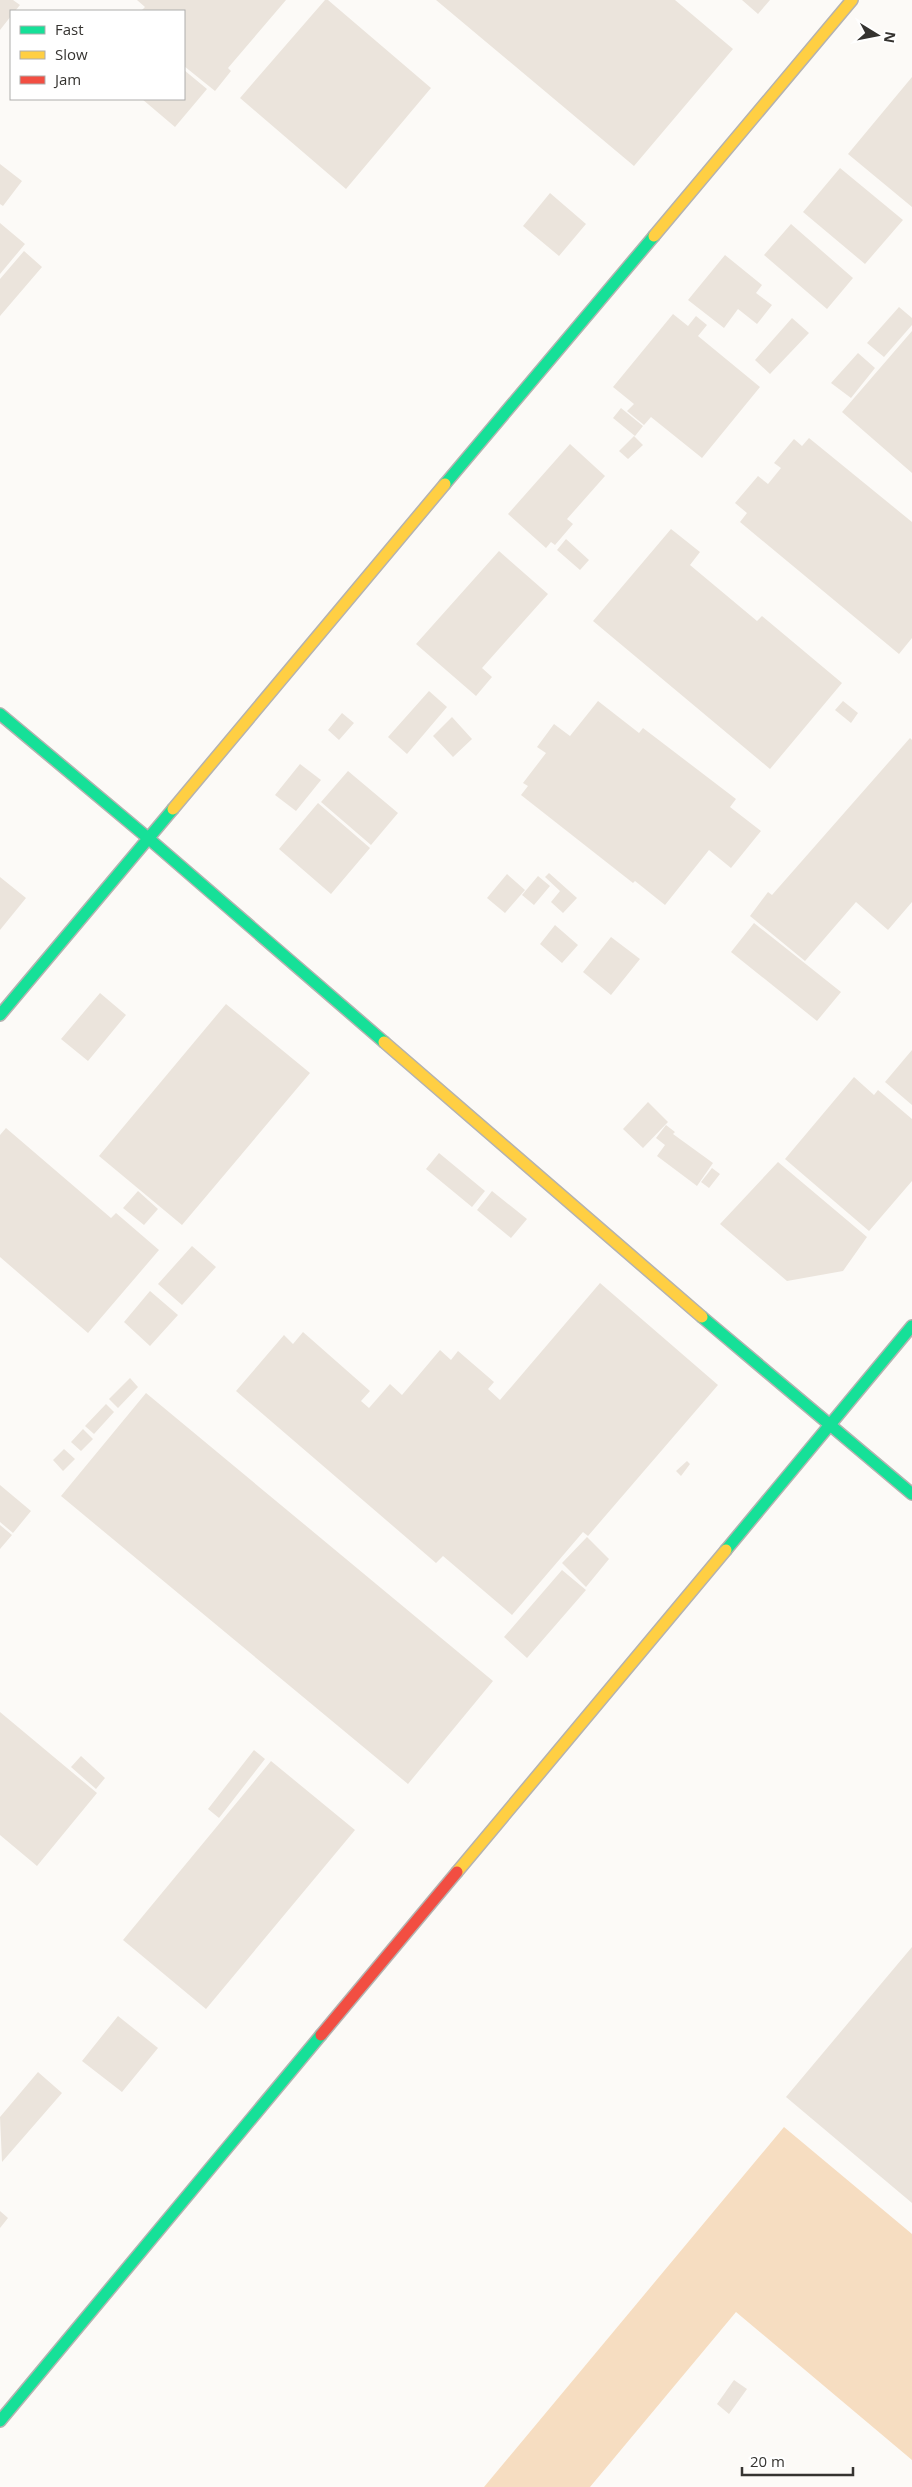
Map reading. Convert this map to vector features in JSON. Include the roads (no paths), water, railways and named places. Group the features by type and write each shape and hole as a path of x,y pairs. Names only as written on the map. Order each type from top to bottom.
{"street":[{"path":"0,1015 852,0"},
{"path":"0,714 148,838 829,1426 912,1494"},
{"path":"0,2421 912,1326"}]}
